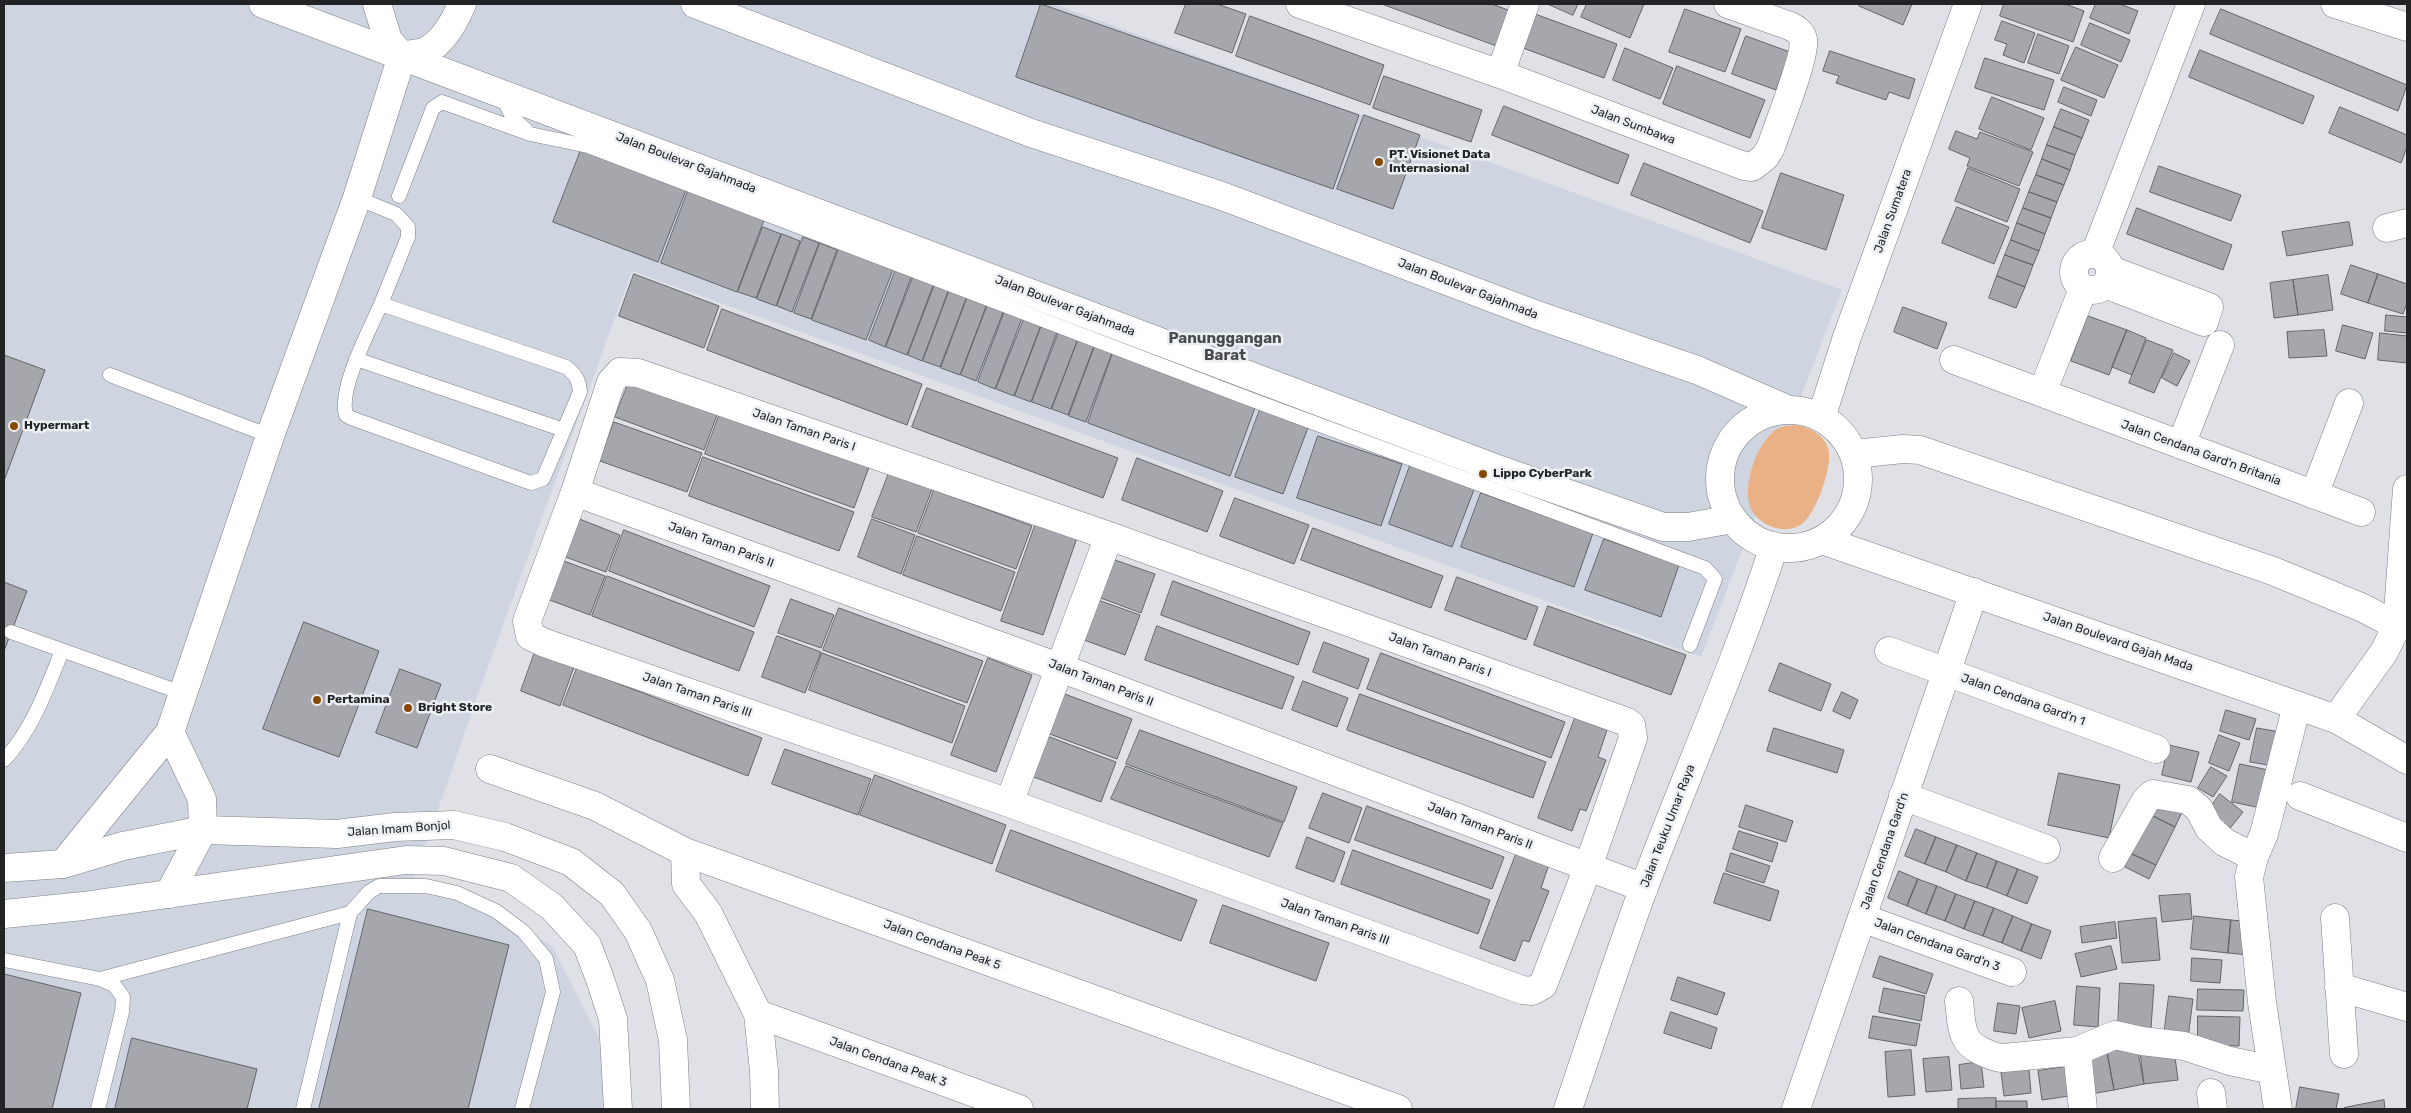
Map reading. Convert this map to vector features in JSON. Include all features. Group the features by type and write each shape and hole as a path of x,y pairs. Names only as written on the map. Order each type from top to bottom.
{"street":[{"name":"Jalan Boulevar Gajahmada","path":"263,4 1503,471 1663,527 1688,527 1733,519"},
{"path":"377,4 388,40 402,56"},
{"path":"402,56 425,51 440,39 456,18 462,4"},
{"name":"Jalan Boulevar Gajahmada","path":"695,4 1031,133 1222,196 1537,315 1698,370 1788,410"},
{"name":"Jalan Sumbawa","path":"1300,4 1500,74 1744,166 1752,167 1765,156 1770,147 1801,57 1803,38 1797,30 1790,26 1728,4"},
{"path":"1500,74 1524,4"},
{"name":"Jalan Sumatera","path":"1821,418 1847,338 1968,4"},
{"path":"2042,393 2099,274 2191,4"},
{"path":"2336,4 2407,27"},
{"path":"63,864 170,732 270,436 357,198 402,56"},
{"path":"2181,445 2220,345"},
{"name":"Jalan Cendana Gard'n Britania","path":"1954,360 2361,512"},
{"name":"Jalan Taman Paris I","path":"575,492 611,382 620,372 638,373 1109,536 1627,722 1633,738 1588,867"},
{"path":"2314,494 2349,403"},
{"path":"1788,410 1805,412 1821,418 1835,427 1846,440 1854,454 1858,470 1858,487 1854,503 1842,524 1822,540 1807,546 1790,548 1774,546 1758,540 1744,531 1733,519 1725,504 1721,488 1721,471 1724,455 1732,440 1743,428 1757,418 1772,412 1788,410"},
{"path":"1854,454 1902,449 1920,450 2273,571 2402,625"},
{"path":"2336,719 2402,625 2407,489"},
{"name":"Jalan Taman Paris II","path":"575,492 1058,667 1634,885"},
{"name":"Jalan Taman Paris III","path":"575,492 527,620 530,636 554,646 1009,803 1522,990 1532,991 1543,985 1588,867"},
{"path":"1009,803 1058,667 1109,536"},
{"name":"Jalan Boulevard Gajah Mada","path":"1822,540 2336,719 2407,760"},
{"name":"Jalan Teuku Umar Raya","path":"1568,1109 1634,885 1754,607 1774,546"},
{"name":"Jalan Cendana Gard'n","path":"1796,1109 1974,592"},
{"name":"Jalan Cendana Gard'n 1","path":"1889,651 2156,749"},
{"path":"2278,1109 2262,1002 2249,876 2254,857 2264,834 2297,705"},
{"path":"169,894 203,830 202,799 170,732"},
{"name":"Jalan Cendana Peak 5","path":"490,769 595,806 685,852 1398,1109"},
{"path":"2112,858 2146,800 2153,794 2188,800 2199,809 2210,828 2224,842 2254,857"},
{"path":"1903,796 2046,849"},
{"path":"2300,796 2407,838"},
{"name":"Jalan Imam Bonjol","path":"4,868 63,864 123,846 203,830 336,834 454,825 505,837 571,862 612,894 638,931 660,980 673,1040 676,1109"},
{"path":"685,852 686,884 708,913 758,1014 764,1070 765,1109"},
{"path":"4,914 83,906 406,860 444,861 512,878 552,907 586,945 613,1019 618,1109"},
{"name":"Jalan Cendana Gard'n 3","path":"1862,918 2012,972"},
{"path":"2336,918 2344,1054"},
{"path":"2339,987 2407,1007"},
{"path":"1959,1001 1966,1040 1974,1048 1994,1057 2003,1058 2077,1051 2115,1034 2142,1041 2184,1046 2272,1070"},
{"name":"Jalan Cendana Peak 3","path":"758,1014 1019,1109"},
{"path":"2077,1051 2083,1109"}],"lane":[{"path":"499,92 513,118 530,134"},
{"path":"400,196 433,108 442,102 530,134 588,146 1628,541 1705,568 1715,579 1690,645"},
{"path":"357,198 396,214 408,227 408,237 356,359 344,407 346,414 350,418 531,483 539,482 547,475 580,392 576,374 566,367 381,304"},
{"path":"356,359 564,430"},
{"path":"110,375 270,436"},
{"path":"1628,541 1688,527"},
{"path":"11,632 182,692"},
{"path":"4,760 21,742 38,709 62,651"},
{"path":"303,1109 350,913 369,892 379,886 426,886 457,894 496,910 524,932 546,959 553,992 522,1109"},
{"path":"100,979 350,913"},
{"path":"4,960 100,979 114,985 123,996 122,1012 98,1109"}],"shaded area":[{"path":"4,4 1054,4 1842,290 1701,657 632,271 482,683 409,893 473,899 552,946 614,1068 605,1109 4,1109"},
{"path":"1795,425 1811,430 1821,437 1827,446 1829,459 1822,489 1808,517 1797,527 1785,529 1771,526 1755,515 1750,506 1748,484 1755,460 1766,439 1778,429"}],"building":[{"path":"1041,4 1359,115 1333,189 1016,77"},
{"path":"1186,4 1217,4 1246,14 1232,53 1175,33"},
{"path":"1382,4 1492,4 1516,13 1503,48"},
{"path":"1548,4 1578,4 1573,15"},
{"path":"1587,4 1644,4 1630,38 1581,17"},
{"path":"1860,4 1912,4 1903,25 1859,6"},
{"path":"2004,4 2065,4 2084,11 2073,42 2000,16"},
{"path":"2096,4 2120,4 2138,11 2129,34 2090,18"},
{"path":"1685,9 1741,29 1725,72 1669,52"},
{"path":"2221,9 2407,85 2398,111 2210,34"},
{"path":"1535,14 1617,44 1604,78 1523,48"},
{"path":"1250,16 1384,65 1370,105 1236,56"},
{"path":"2002,21 2035,33 2024,63 2003,55 2007,44 1995,40"},
{"path":"2090,23 2130,40 2121,62 2081,45"},
{"path":"2038,34 2069,46 2059,74 2028,63"},
{"path":"1746,36 1790,52 1776,90 1732,74"},
{"path":"2076,47 2118,65 2104,98 2061,80"},
{"path":"1625,48 1673,68 1660,99 1613,80"},
{"path":"2200,50 2314,96 2303,124 2189,77"},
{"path":"1830,51 1915,79 1909,99 1889,92 1886,100 1836,83 1839,76 1823,71"},
{"path":"1985,58 2054,80 2044,110 1975,88"},
{"path":"1677,66 1765,100 1750,138 1663,104"},
{"path":"1384,76 1482,110 1471,142 1373,108"},
{"path":"2064,87 2097,100 2091,116 2058,102"},
{"path":"1992,97 2044,118 2031,150 1979,129"},
{"path":"1504,106 1629,155 1618,184 1492,135"},
{"path":"2340,107 2407,135 2407,147 2401,163 2329,133"},
{"path":"2061,109 2089,120 2082,138 2054,127"},
{"name":"PT. Visionet Data Internasional","path":"1364,115 1420,135 1393,209 1337,189"},
{"path":"2054,127 2082,138 2075,155 2047,145"},
{"path":"1956,131 1977,139 1980,132 2033,152 2019,186 1967,166 1970,158 1949,149"},
{"path":"2047,145 2075,155 2070,170 2042,159"},
{"path":"581,150 686,190 658,262 553,222"},
{"path":"2042,159 2070,170 2064,185 2036,175"},
{"path":"1644,163 1763,211 1750,243 1631,195"},
{"path":"2159,166 2241,195 2231,221 2150,192"},
{"path":"1968,168 2020,189 2007,222 1955,201"},
{"path":"1781,173 1844,195 1826,250 1762,228"},
{"path":"2036,175 2064,185 2057,202 2029,192"},
{"path":"688,191 764,220 737,292 661,263"},
{"path":"2029,192 2057,202 2051,218 2023,208"},
{"path":"1957,207 2009,227 1994,264 1942,243"},
{"path":"2023,208 2051,218 2045,234 2017,223"},
{"path":"2137,208 2232,245 2223,270 2127,234"},
{"path":"2349,222 2353,245 2287,256 2282,232"},
{"path":"2017,223 2045,234 2039,251 2011,240"},
{"path":"763,227 781,234 756,298 738,292"},
{"path":"782,234 800,241 776,306 757,299"},
{"path":"803,237 819,243 792,312 777,306"},
{"path":"2011,240 2039,251 2033,265 2005,255"},
{"path":"820,243 837,250 811,319 794,313"},
{"path":"840,246 894,267 866,340 812,320"},
{"path":"2005,255 2033,265 2025,287 1997,276"},
{"path":"2351,265 2378,274 2368,303 2341,294"},
{"path":"896,269 912,275 885,347 869,340"},
{"path":"634,274 719,306 704,348 619,316"},
{"path":"2378,274 2407,284 2407,303 2403,314 2368,303"},
{"path":"914,275 934,283 907,355 886,347"},
{"path":"2328,275 2333,310 2298,315 2293,280"},
{"path":"1997,276 2025,287 2016,308 1989,298"},
{"path":"2293,280 2298,315 2274,318 2270,283"},
{"path":"935,284 949,289 922,361 908,355"},
{"path":"950,289 967,296 940,367 923,361"},
{"path":"968,296 987,304 960,375 941,368"},
{"path":"988,304 1004,310 976,381 961,375"},
{"path":"1903,307 1947,323 1937,349 1894,332"},
{"path":"722,309 922,384 907,425 707,350"},
{"path":"1005,311 1022,318 995,389 978,382"},
{"path":"2386,315 2407,317 2407,333 2385,331"},
{"path":"2088,316 2127,330 2109,375 2071,361"},
{"path":"1024,319 1041,325 1014,396 996,389"},
{"path":"1042,325 1057,332 1031,402 1015,396"},
{"path":"2343,325 2373,333 2365,359 2336,351"},
{"path":"2127,330 2146,338 2132,375 2112,367"},
{"path":"2324,330 2327,356 2289,358 2287,332"},
{"path":"1059,332 1078,339 1051,409 1032,402"},
{"path":"2380,333 2407,336 2407,363 2378,360"},
{"path":"1078,340 1094,346 1068,415 1052,409"},
{"path":"2147,340 2173,350 2154,393 2129,383"},
{"path":"1095,346 1112,353 1086,422 1069,416"},
{"path":"1113,353 1256,405 1230,476 1088,423"},
{"path":"2174,353 2190,361 2177,386 2162,378"},
{"name":"Hypermart","path":"4,355 45,370 4,481"},
{"path":"629,382 717,415 704,450 615,417"},
{"path":"927,388 1118,458 1103,498 912,427"},
{"path":"1261,407 1309,425 1283,494 1235,477"},
{"path":"720,413 869,467 854,508 705,454"},
{"path":"614,422 702,453 687,492 600,461"},
{"path":"1318,436 1402,464 1381,526 1297,498"},
{"path":"703,457 854,512 839,551 689,496"},
{"path":"1137,458 1223,491 1207,532 1122,500"},
{"path":"1411,463 1475,487 1452,547 1389,524"},
{"path":"889,473 932,489 916,532 872,517"},
{"path":"934,490 1032,526 1016,569 918,533"},
{"path":"1481,493 1593,533 1574,587 1461,547"},
{"path":"1235,498 1309,525 1294,564 1220,536"},
{"path":"577,518 620,535 606,572 563,556"},
{"path":"872,519 915,535 901,574 858,557"},
{"path":"1036,523 1077,538 1043,635 1001,621"},
{"path":"1313,528 1443,576 1431,608 1301,560"},
{"path":"624,530 770,586 754,627 609,571"},
{"path":"917,536 1015,572 1001,611 903,575"},
{"path":"1604,539 1679,565 1661,617 1585,590"},
{"path":"1112,559 1155,574 1141,613 1098,597"},
{"path":"561,560 605,576 590,615 547,599"},
{"path":"607,576 754,632 739,671 592,616"},
{"path":"1457,577 1538,607 1526,640 1445,610"},
{"path":"1173,581 1310,632 1298,665 1161,615"},
{"path":"4,582 27,591 4,651"},
{"path":"791,599 834,615 821,648 778,633"},
{"path":"1098,600 1140,615 1125,655 1084,640"},
{"path":"1548,606 1686,655 1671,695 1534,645"},
{"path":"839,608 983,661 967,703 823,650"},
{"name":"Pertamina","path":"304,622 379,651 339,757 263,729"},
{"path":"1157,626 1294,677 1282,709 1145,660"},
{"path":"777,636 821,652 805,693 762,677"},
{"path":"1324,642 1369,659 1358,689 1313,672"},
{"path":"535,652 574,667 560,706 521,691"},
{"path":"822,653 965,706 952,743 809,690"},
{"path":"1381,653 1565,722 1551,758 1367,689"},
{"path":"988,658 1032,675 996,772 951,755"},
{"path":"1780,663 1831,684 1821,711 1769,691"},
{"path":"577,668 762,738 748,776 563,705"},
{"name":"Bright Store","path":"400,669 441,684 417,748 376,733"},
{"path":"1303,681 1348,698 1337,727 1292,710"},
{"path":"1842,692 1858,700 1850,719 1833,711"},
{"path":"1062,693 1132,719 1117,759 1047,733"},
{"path":"1360,694 1546,762 1533,798 1347,730"},
{"path":"2226,710 2256,719 2249,740 2220,731"},
{"path":"1575,718 1607,730 1598,757 1606,760 1586,811 1580,809 1572,831 1538,818"},
{"path":"1774,728 1844,750 1837,773 1767,751"},
{"path":"2257,728 2280,732 2274,766 2250,762"},
{"path":"1140,730 1297,787 1284,822 1126,764"},
{"path":"2219,735 2240,743 2229,771 2209,763"},
{"path":"1047,736 1116,762 1101,802 1031,776"},
{"path":"2169,745 2199,752 2191,782 2162,775"},
{"path":"785,749 871,779 858,815 772,784"},
{"path":"2240,764 2273,771 2266,809 2232,802"},
{"path":"1126,766 1283,823 1269,857 1111,799"},
{"path":"2211,767 2227,776 2213,797 2198,788"},
{"path":"2059,773 2120,785 2109,838 2048,825"},
{"path":"875,775 1006,825 992,864 860,815"},
{"path":"1323,793 1362,808 1349,843 1309,828"},
{"path":"2220,794 2243,812 2227,832 2205,815"},
{"path":"2160,797 2184,808 2175,827 2151,815"},
{"path":"1746,805 1793,821 1786,842 1739,827"},
{"path":"1367,806 1504,857 1492,889 1355,840"},
{"path":"2151,815 2175,827 2156,865 2132,854"},
{"path":"1916,829 1936,837 1925,864 1905,856"},
{"path":"1011,830 1197,900 1181,941 996,871"},
{"path":"1739,831 1778,843 1772,862 1733,849"},
{"path":"1307,837 1345,852 1334,882 1296,868"},
{"path":"1936,837 1957,845 1946,872 1925,864"},
{"path":"1957,845 1977,853 1966,881 1946,872"},
{"path":"1518,849 1550,861 1541,888 1549,891 1529,942 1523,940 1515,961 1480,948"},
{"path":"1353,850 1490,900 1478,934 1341,884"},
{"path":"1731,853 1770,866 1764,883 1726,871"},
{"path":"1977,853 1997,861 1987,888 1966,881"},
{"path":"2132,854 2156,865 2149,879 2125,867"},
{"path":"1997,861 2018,869 2007,896 1987,888"},
{"path":"2018,869 2038,877 2027,904 2007,896"},
{"path":"1899,871 1918,879 1907,906 1888,898"},
{"path":"1724,873 1779,891 1770,921 1714,903"},
{"path":"1918,879 1937,886 1926,914 1907,906"},
{"path":"1937,886 1956,894 1945,921 1926,914"},
{"path":"1956,894 1975,901 1964,929 1945,921"},
{"path":"2190,894 2192,919 2162,922 2159,896"},
{"path":"1975,901 1994,908 1983,936 1964,929"},
{"path":"1223,905 1329,943 1316,981 1210,943"},
{"path":"1994,908 2013,916 2002,943 1983,936"},
{"path":"368,909 509,945 468,1109 319,1109"},
{"path":"2013,916 2032,924 2021,951 2002,943"},
{"path":"2194,916 2231,920 2228,953 2191,949"},
{"path":"2156,918 2160,960 2122,963 2118,922"},
{"path":"2231,920 2252,922 2249,955 2228,953"},
{"path":"2115,922 2117,938 2082,943 2080,927"},
{"path":"2032,924 2051,931 2041,959 2021,951"},
{"path":"2111,946 2117,969 2081,977 2075,954"},
{"path":"1880,956 1933,974 1926,994 1873,977"},
{"path":"2192,958 2222,960 2220,983 2191,981"},
{"path":"4,974 81,993 52,1109 4,1109"},
{"path":"1678,977 1725,993 1717,1015 1671,1000"},
{"path":"2120,983 2154,985 2151,1028 2118,1026"},
{"path":"2077,986 2100,988 2098,1027 2074,1025"},
{"path":"1884,988 1925,996 1921,1021 1879,1012"},
{"path":"2198,989 2244,990 2243,1011 2197,1010"},
{"path":"2169,996 2193,999 2188,1038 2164,1035"},
{"path":"2055,1001 2061,1031 2029,1038 2022,1008"},
{"path":"1998,1003 2020,1006 2016,1034 1994,1031"},
{"path":"1671,1012 1717,1028 1711,1049 1664,1033"},
{"path":"1873,1016 1920,1024 1916,1046 1869,1038"},
{"path":"2198,1016 2240,1017 2239,1046 2198,1045"},
{"path":"132,1038 257,1069 247,1109 115,1109"},
{"path":"2136,1042 2144,1084 2114,1090 2106,1047"},
{"path":"2106,1047 2114,1090 2091,1094 2083,1052"},
{"path":"2174,1049 2178,1080 2144,1084 2140,1052"},
{"path":"1911,1050 1915,1095 1888,1097 1885,1052"},
{"path":"1949,1057 1952,1090 1926,1092 1923,1059"},
{"path":"1981,1062 1984,1087 1961,1089 1959,1065"},
{"path":"2065,1067 2069,1096 2042,1100 2038,1071"},
{"path":"2029,1069 2031,1093 2004,1096 2001,1072"},
{"path":"2300,1087 2339,1094 2336,1109 2296,1109"},
{"path":"1996,1098 1996,1109 1958,1109 1958,1099"},
{"path":"2384,1100 2385,1109 2344,1109 2344,1108"},
{"path":"1996,1101 2027,1101 2027,1109 1997,1109"}],"place":[{"name":"PT. Visionet Data Internasional","path":"1379,162"},
{"name":"Hypermart","path":"14,426"},
{"name":"Lippo CyberPark","path":"1483,474"},
{"name":"Pertamina","path":"317,700"},
{"name":"Bright Store","path":"408,708"}],"district":[{"name":"Panunggangan Barat","path":"1225,348"}]}
